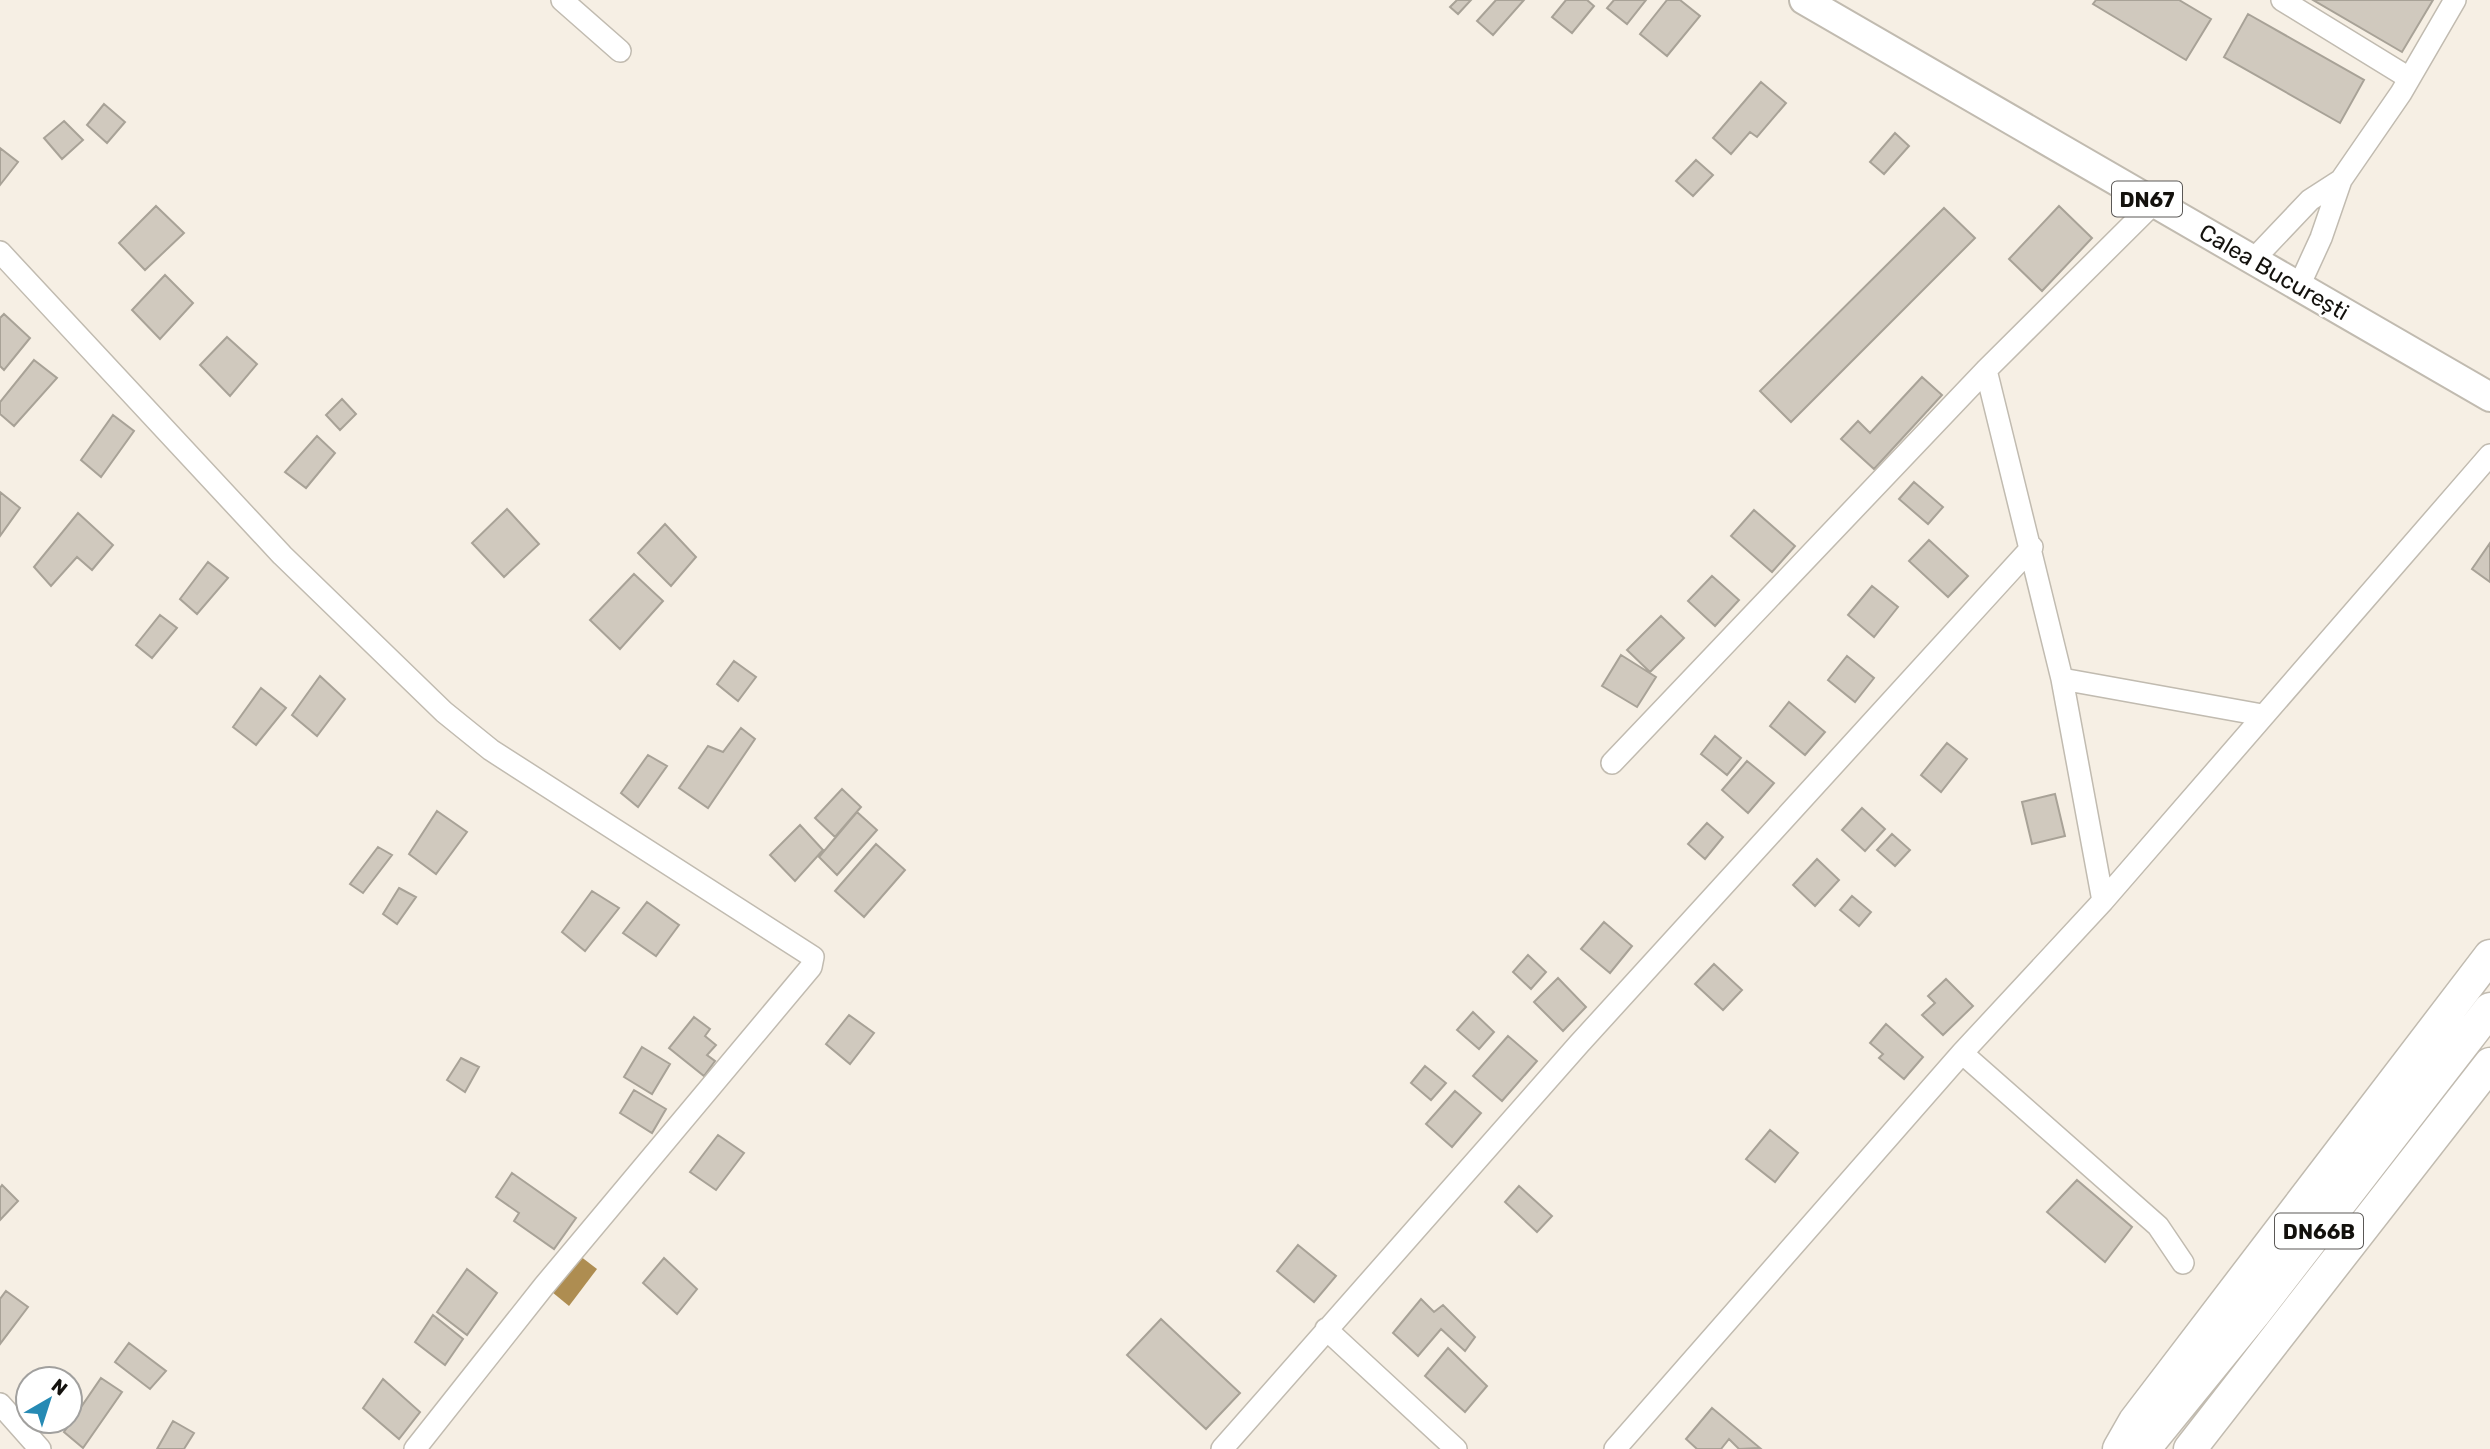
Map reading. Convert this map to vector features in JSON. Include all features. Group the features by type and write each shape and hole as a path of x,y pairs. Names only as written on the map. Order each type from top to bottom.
{"highway":[{"path":"2119,1449 2135,1421 2490,956"},
{"name":"DN66B","path":"2144,1449 2254,1314 2490,1009"},
{"path":"2190,1449 2490,1063"}],"main road":[{"name":"Calea București","path":"1804,0 2490,397"}],"street":[{"path":"562,0 620,51"},
{"path":"2282,0 2409,78"},
{"path":"2299,286 2321,238 2341,180 2409,78 2455,0"},
{"path":"2253,260 2310,200 2341,180"},
{"path":"1612,763 1986,370 2154,203"},
{"path":"0,252 153,414 228,500 444,712 491,750 813,957 811,967 544,1286 415,1449"},
{"path":"1986,370 2032,547 2062,680 2103,901"},
{"path":"1615,1449 1962,1053 2103,901 2490,455"},
{"path":"1222,1449 1579,1044 2032,547"},
{"path":"2062,680 2262,715"},
{"path":"1962,1053 2158,1226 2183,1263"},
{"path":"1326,1329 1456,1449"},
{"path":"0,1404 40,1449"}],"shaded area":[{"path":"580,1256 597,1269 569,1306 552,1292"}],"building":[{"path":"1457,0 1471,0 1458,14 1450,7"},
{"path":"1496,0 1524,0 1493,35 1477,21"},
{"path":"1566,0 1587,0 1594,6 1572,33 1552,17"},
{"path":"1614,0 1646,0 1627,24 1607,8"},
{"path":"1667,0 1680,0 1700,16 1667,56 1640,34"},
{"path":"2096,0 2179,0 2211,19 2186,60 2093,4"},
{"path":"2313,0 2433,0 2402,52"},
{"path":"2248,14 2364,80 2340,123 2224,57"},
{"path":"1761,82 1786,103 1757,137 1750,132 1731,154 1713,138"},
{"path":"104,104 125,122 107,143 87,125"},
{"path":"64,121 83,140 62,159 44,138"},
{"path":"1895,133 1909,146 1884,174 1870,162"},
{"path":"0,148 18,162 0,185"},
{"path":"1696,160 1713,175 1693,196 1676,181"},
{"path":"156,206 184,233 145,270 119,243"},
{"path":"2059,206 2092,238 2042,291 2009,259"},
{"path":"1944,208 1975,238 1791,422 1760,391"},
{"path":"165,275 193,303 160,339 132,310"},
{"path":"4,314 30,338 4,370 0,366 0,318"},
{"path":"227,337 257,364 230,396 200,365"},
{"path":"34,360 57,378 14,426 0,414 0,402"},
{"path":"1922,377 1942,395 1874,469 1841,439 1858,421 1870,433"},
{"path":"342,399 356,414 340,430 326,415"},
{"path":"113,415 134,431 101,477 81,460"},
{"path":"317,436 335,453 306,488 285,472"},
{"path":"1914,482 1943,507 1928,524 1899,499"},
{"path":"0,492 20,508 0,536"},
{"path":"507,509 539,544 504,577 472,543"},
{"path":"1754,510 1795,546 1772,572 1731,536"},
{"path":"78,513 113,545 92,570 77,557 51,586 34,567"},
{"path":"665,524 696,557 671,586 638,553"},
{"path":"1929,540 1968,576 1948,597 1909,561"},
{"path":"2490,543 2490,582 2472,569"},
{"path":"208,562 228,578 197,614 180,599"},
{"path":"634,574 663,601 620,649 590,620"},
{"path":"1712,576 1739,600 1715,626 1688,601"},
{"path":"1872,586 1898,607 1874,637 1848,615"},
{"path":"160,615 177,628 152,658 136,645"},
{"path":"1661,616 1684,638 1650,672 1627,650"},
{"path":"1621,655 1656,677 1637,707 1602,686"},
{"path":"1847,656 1874,678 1855,702 1828,680"},
{"path":"734,661 756,677 738,701 717,684"},
{"path":"320,676 345,699 317,736 292,715"},
{"path":"261,688 286,708 256,745 233,727"},
{"path":"1789,702 1825,732 1805,755 1770,726"},
{"path":"741,728 755,739 708,808 679,788 708,746 723,752"},
{"path":"1715,736 1741,758 1727,775 1701,754"},
{"path":"1947,743 1967,759 1941,792 1921,775"},
{"path":"648,755 667,766 638,807 621,793"},
{"path":"1747,761 1774,783 1748,813 1722,790"},
{"path":"842,789 861,807 835,837 815,818"},
{"path":"2055,794 2065,836 2032,844 2022,802"},
{"path":"1862,808 1885,829 1865,851 1842,830"},
{"path":"437,811 467,832 436,874 409,854"},
{"path":"857,812 877,830 837,875 819,857"},
{"path":"1707,823 1723,837 1705,859 1688,844"},
{"path":"800,825 823,850 795,881 770,855"},
{"path":"1892,834 1910,850 1895,866 1877,850"},
{"path":"876,844 905,870 864,917 835,891"},
{"path":"378,847 392,855 363,893 350,884"},
{"path":"1817,859 1839,880 1815,906 1793,885"},
{"path":"399,888 416,897 397,924 383,914"},
{"path":"592,891 619,908 585,951 562,932"},
{"path":"1852,896 1871,912 1859,926 1840,910"},
{"path":"647,902 679,925 656,956 623,933"},
{"path":"1604,922 1632,946 1610,973 1581,949"},
{"path":"1528,955 1546,972 1531,989 1513,972"},
{"path":"1714,964 1742,990 1723,1010 1695,984"},
{"path":"1558,978 1586,1007 1563,1031 1534,1002"},
{"path":"1946,979 1973,1006 1943,1035 1922,1015 1935,1003 1928,996"},
{"path":"1473,1012 1494,1032 1479,1049 1457,1030"},
{"path":"849,1015 874,1033 850,1064 826,1044"},
{"path":"694,1017 710,1029 705,1036 716,1045 707,1055 715,1061 704,1076 669,1048"},
{"path":"1886,1024 1923,1057 1904,1079 1879,1058 1883,1054 1870,1043"},
{"path":"1508,1036 1537,1061 1502,1101 1473,1076"},
{"path":"642,1047 670,1064 652,1094 624,1077"},
{"path":"461,1058 479,1067 465,1092 447,1080"},
{"path":"1425,1066 1446,1083 1431,1100 1411,1083"},
{"path":"634,1090 666,1109 652,1133 620,1113"},
{"path":"1455,1091 1481,1113 1452,1147 1426,1124"},
{"path":"1770,1130 1798,1153 1775,1182 1746,1159"},
{"path":"718,1135 744,1153 716,1190 690,1172"},
{"path":"512,1173 576,1218 554,1249 514,1221 519,1213 496,1197"},
{"path":"2077,1180 2132,1227 2105,1262 2047,1212"},
{"path":"2,1185 18,1201 0,1220 0,1188"},
{"path":"1519,1186 1552,1216 1537,1232 1505,1202"},
{"path":"1298,1245 1336,1276 1314,1302 1277,1271"},
{"path":"664,1258 697,1289 677,1314 643,1283"},
{"path":"467,1269 497,1293 467,1335 437,1312"},
{"path":"6,1291 28,1307 0,1344 0,1299"},
{"path":"1421,1299 1434,1312 1443,1305 1475,1337 1465,1351 1441,1329 1418,1356 1393,1333"},
{"path":"433,1315 463,1339 445,1365 415,1342"},
{"path":"1161,1319 1240,1393 1206,1429 1127,1355"},
{"path":"129,1343 166,1371 150,1389 115,1362"},
{"path":"1448,1348 1487,1386 1465,1412 1425,1376"},
{"path":"101,1378 122,1392 83,1448 68,1435 84,1435 84,1403"},
{"path":"383,1379 420,1412 399,1439 363,1408"},
{"path":"1712,1408 1760,1448 1739,1449 1729,1439 1721,1449 1697,1449 1686,1439"},
{"path":"173,1421 194,1433 184,1449 157,1449"}]}
